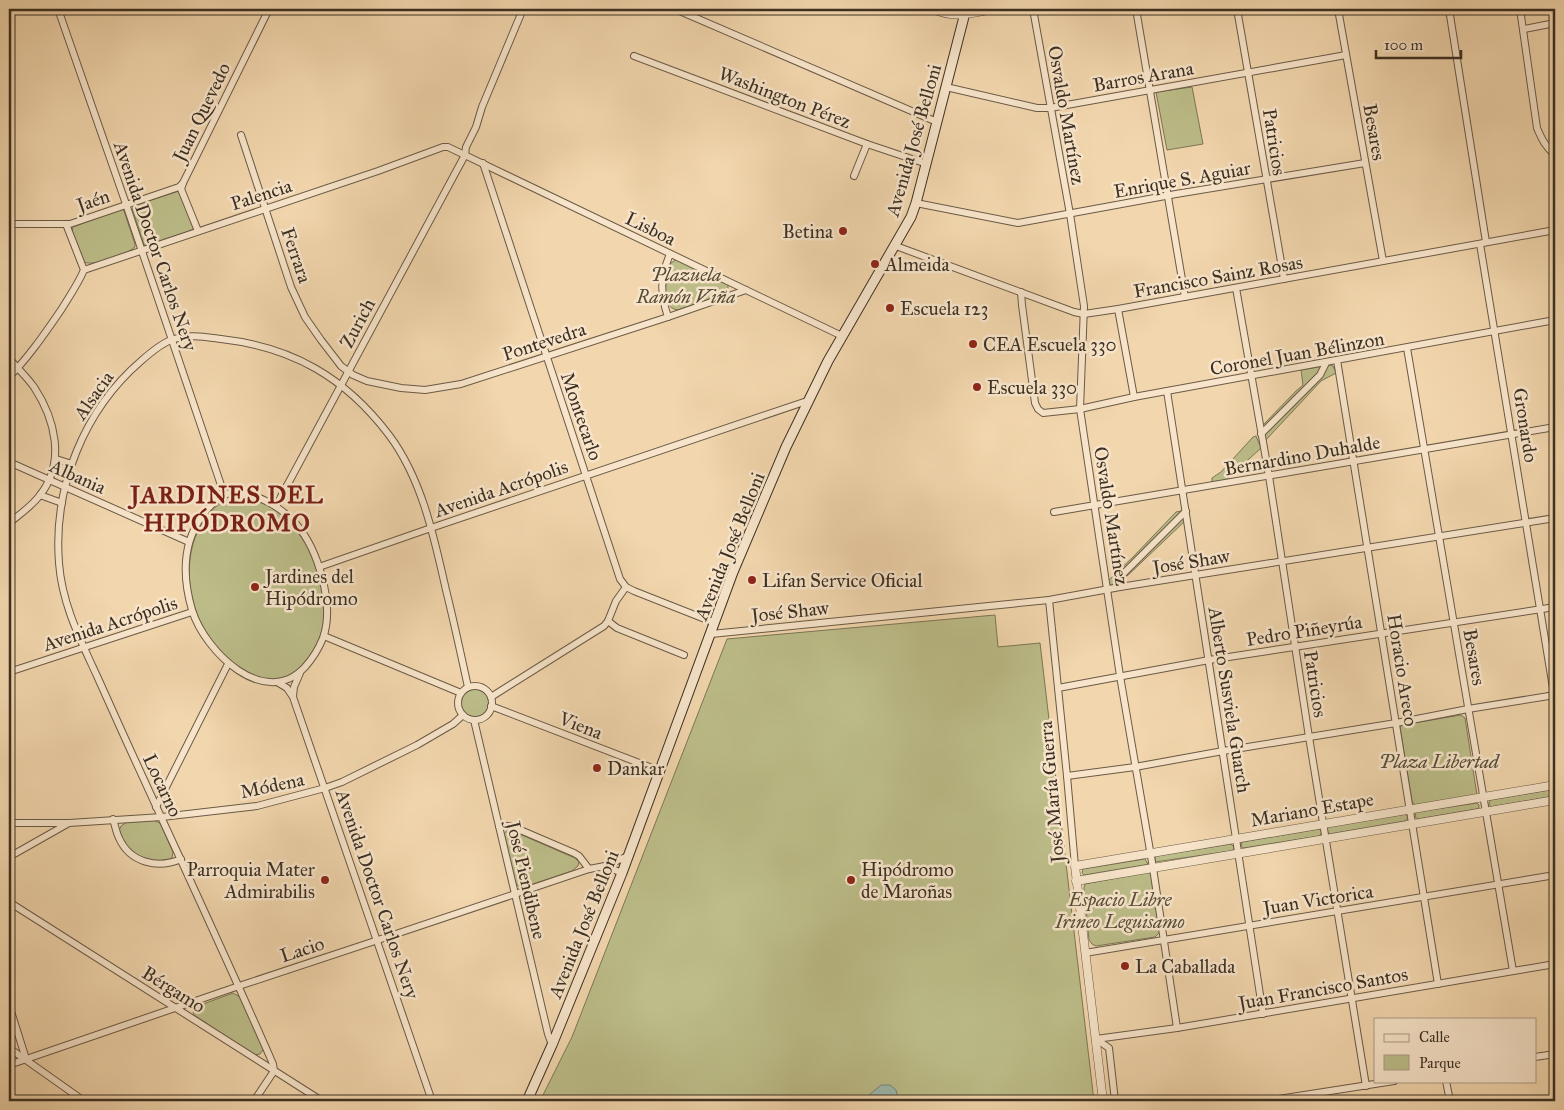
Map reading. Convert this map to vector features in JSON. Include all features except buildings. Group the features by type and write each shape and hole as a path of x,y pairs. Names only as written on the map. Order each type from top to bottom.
{"main road":[{"name":"Avenida José Belloni","path":"527,1101 552,1045 622,873 734,572 807,401 842,336 896,246 911,217 965,12"}],"street":[{"name":"Avenida Doctor Carlos Nery","path":"58,9 224,494"},
{"name":"Juan Quevedo","path":"198,231 181,188 270,9"},
{"name":"Zurich","path":"276,506 465,155 466,147 476,127 482,107 523,9"},
{"path":"675,9 937,122"},
{"path":"933,9 949,15 994,9"},
{"name":"Osvaldo Martínez","path":"1033,9 1070,214 1084,306 1080,409 1120,676 1153,868 1177,1028"},
{"path":"1136,9 1185,297"},
{"name":"Patricios","path":"1237,9 1284,279"},
{"name":"Besares","path":"1338,9 1383,261"},
{"name":"Gronardo","path":"1449,9 1495,332 1555,697"},
{"path":"1520,9 1538,128 1547,148 1555,155"},
{"path":"1524,29 1555,23"},
{"name":"Barros Arana","path":"946,87 1037,108 1050,108 1346,55"},
{"name":"Washington Pérez","path":"634,56 867,144 926,164"},
{"name":"Ferrara","path":"241,135 291,287 305,317 321,340 348,372"},
{"path":"854,176 867,144"},
{"name":"Palencia","path":"84,270 378,171 443,147 448,147"},
{"name":"Lisboa","path":"448,147 842,336"},
{"name":"Montecarlo","path":"483,163 620,579 626,587"},
{"name":"Enrique S. Aguiar","path":"916,203 1018,223 1365,163"},
{"name":"Jaén","path":"9,224 66,224 179,187 183,183"},
{"path":"9,377 48,329 77,285 84,270 66,224"},
{"name":"Francisco Sainz Rosas","path":"896,246 1084,314 1555,230"},
{"path":"668,317 662,294 662,282 670,254"},
{"name":"Patricios","path":"1236,288 1283,561 1309,737 1366,1086"},
{"name":"Pontevedra","path":"348,372 378,383 425,390 461,384 746,290"},
{"name":"Coronel Juan Bélinzon","path":"1021,292 1035,403 1038,409 1044,413 1080,409 1134,397 1555,320"},
{"path":"1118,309 1134,397"},
{"path":"172,339 197,336 238,341 264,347 306,364 342,385 367,408 396,444 413,478 431,528 468,687"},
{"name":"Alsacia","path":"65,487 75,456 93,417 109,394 126,373 172,339"},
{"name":"Besares","path":"1407,348 1513,971"},
{"path":"9,358 33,386 42,403 54,436 56,459 49,480 40,495 9,523"},
{"name":"Horacio Areco","path":"1337,360 1438,984"},
{"path":"1261,434 1320,375 1326,362"},
{"name":"Alberto Susviela Guarch","path":"1167,391 1263,1014"},
{"name":"Avenida Acrópolis","path":"320,567 807,401"},
{"name":"Bernardino Duhalde","path":"1054,512 1555,427"},
{"path":"56,459 72,464"},
{"name":"Albania","path":"9,462 189,542"},
{"name":"Locarno","path":"65,487 58,532 60,577 66,604 83,647 239,986 273,1064 274,1071"},
{"path":"294,697 294,687 324,636 327,611 320,567 301,530 276,506 247,493 234,492 224,494 211,505 197,524 189,542 186,578 192,612 208,640 228,664 247,675 256,679 277,682 288,680 302,671"},
{"path":"40,495 62,503"},
{"path":"1120,587 1119,580 1121,576 1186,511"},
{"name":"José Shaw","path":"711,634 1049,600 1107,589 1555,518"},
{"path":"490,697 604,626 616,601 626,587 715,623"},
{"name":"José María Guerra","path":"1049,600 1074,866 1103,1101"},
{"name":"Pedro Piñeyrúa","path":"1058,688 1209,660 1555,607"},
{"name":"Avenida Acrópolis","path":"9,672 192,612"},
{"path":"608,621 617,628 684,655"},
{"path":"324,636 461,693"},
{"path":"156,807 228,664"},
{"name":"Avenida Doctor Carlos Nery","path":"277,682 287,688 294,697 432,1101"},
{"path":"468,687 482,688 488,693 491,706 485,716 474,720 468,719 463,715 458,705 459,696 468,687"},
{"path":"1067,776 1135,767 1468,709 1555,697"},
{"name":"Viena","path":"491,706 660,771"},
{"name":"Módena","path":"9,823 69,823 162,817 257,806 325,788 359,774 417,745 453,724 463,715"},
{"name":"José Piendibene","path":"474,720 514,894 552,1045"},
{"name":"Mariano Estape","path":"1074,866 1555,785"},
{"name":"Mariano Estape","path":"1076,880 1555,800"},
{"path":"113,819 122,844 138,859 160,864 172,863 181,859"},
{"name":"Módena","path":"9,857 69,823"},
{"path":"499,826 510,826 574,853 579,856 589,869"},
{"name":"Lacio","path":"9,1065 514,894 589,869 605,866 628,856"},
{"path":"605,866 622,873"},
{"name":"Juan Victorica","path":"1085,952 1555,875"},
{"name":"Bérgamo","path":"9,902 322,1101"},
{"name":"Juan Francisco Santos","path":"1096,1039 1263,1014 1555,964"},
{"path":"9,1005 26,1059"},
{"path":"1096,1039 1109,1048 1114,1101"},
{"path":"9,1048 84,1101"},
{"path":"1536,1057 1555,1054"},
{"path":"254,1101 274,1071"},
{"path":"1266,1101 1388,1082"},
{"path":"1446,1082 1450,1101"}],"green space":[{"path":"1192,87 1203,144 1167,150 1156,92"},
{"path":"179,191 194,228 190,231 144,245 132,208"},
{"path":"122,209 135,247 110,259 95,263 84,262 72,232 73,227"},
{"name":"Plazuela Ramón Viña","path":"677,259 728,284 728,291 678,310 672,308 668,304 666,297 666,283 671,263"},
{"path":"1333,366 1336,373 1321,381 1264,442 1261,427 1303,385 1301,370"},
{"path":"1256,436 1261,448 1226,480 1212,482 1212,478 1221,472"},
{"name":"Jardines del Hipódromo","path":"235,499 258,502 278,512 302,538 318,572 323,591 323,627 310,657 295,673 286,678 263,679 231,663 207,634 198,617 192,598 189,580 190,561 194,542 201,525 207,515 215,508 224,502"},
{"path":"1181,511 1185,521 1124,579 1125,585 1111,585 1108,581 1176,512"},
{"name":"Hipódromo de Maroñas","path":"995,615 998,647 1040,643 1094,1101 540,1101 572,1037 727,639"},
{"path":"475,689 485,693 489,703 485,713 475,717 465,713 461,703 465,693"},
{"name":"Plaza Libertad","path":"1461,715 1465,718 1477,795 1415,805 1412,801 1400,727 1402,725"},
{"path":"1555,789 1555,796 1491,807 1489,804 1490,800"},
{"path":"1477,803 1479,808 1476,809 1418,819 1415,817 1416,812"},
{"path":"1405,814 1408,817 1405,821 1329,834 1327,831 1328,827"},
{"path":"153,820 160,823 173,852 172,858 155,861 143,858 133,852 122,838 119,831 121,826 127,822"},
{"path":"508,829 575,858 579,862 578,866 572,871 519,887 515,882 504,834"},
{"path":"1319,829 1322,831 1319,836 1243,848 1241,846 1242,842"},
{"path":"1231,844 1234,849 1231,851 1155,862 1155,856"},
{"path":"1145,859 1148,864 1084,875 1082,873 1083,869"},
{"name":"Espacio Libre Irineo Leguisamo","path":"1148,872 1152,875 1160,932 1155,937 1096,946 1092,944 1089,940 1085,884"},
{"path":"233,993 240,997 263,1044 263,1050 260,1054 254,1055 194,1015 195,1007"}],"water":[{"path":"881,1085 890,1085 896,1090 898,1098 896,1101 862,1101"}],"place":[{"name":"Betina","path":"843,231"},
{"name":"Almeida","path":"875,264"},
{"name":"Escuela 123","path":"890,308"},
{"name":"CEA Escuela 330","path":"973,344"},
{"name":"Escuela 330","path":"977,387"},
{"name":"Lifan Service Oficial","path":"752,580"},
{"name":"Jardines del Hipódromo","path":"255,587"},
{"name":"Dankar","path":"597,768"},
{"name":"Parroquia Mater Admirabilis","path":"325,880"},
{"name":"Hipódromo de Maroñas","path":"851,880"},
{"name":"La Caballada","path":"1125,966"}],"district":[{"name":"JARDINES DEL HIPÓDROMO","path":"227,509"}]}
